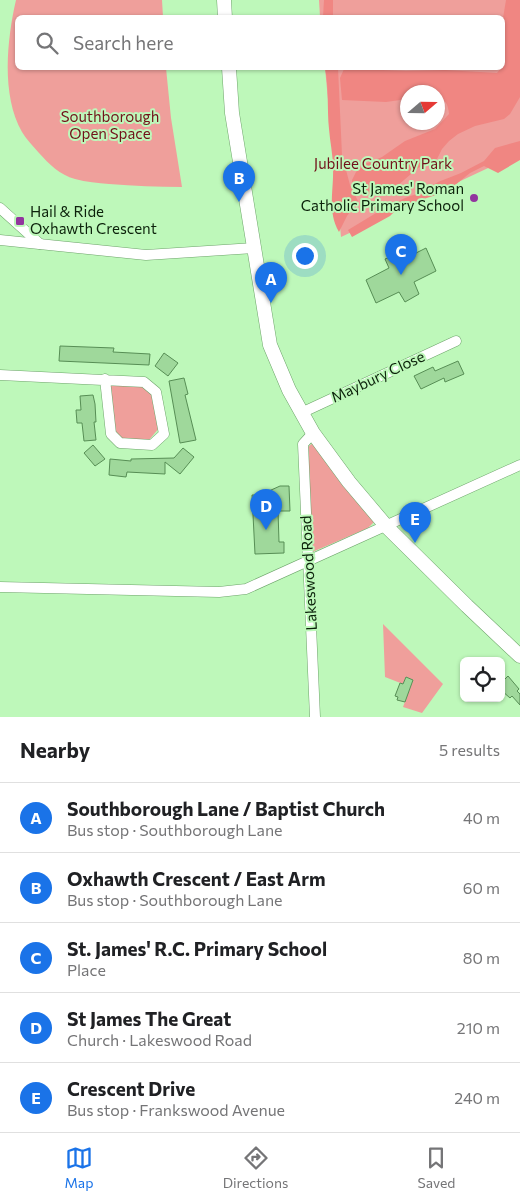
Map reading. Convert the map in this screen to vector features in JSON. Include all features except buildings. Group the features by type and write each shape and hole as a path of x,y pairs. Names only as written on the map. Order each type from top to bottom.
{"street":[{"path":"224,0 225,15"},
{"path":"229,70 232,113 270,345 289,390 313,433 349,482 387,527 520,656"},
{"path":"0,208 40,244"},
{"path":"0,240 146,255 254,248"},
{"name":"Maybury Close","path":"301,413 456,341"},
{"path":"0,375 105,379 144,382 156,392 164,434 152,445 120,443 111,434 105,379"},
{"name":"Lakeswood Road","path":"313,433 303,444 315,717"},
{"path":"0,587 219,592 246,589 387,527 520,465"}],"green space":[{"name":"Southborough Open Space","path":"16,0 162,0 163,15 15,15 15,70 166,70 171,118 182,187 118,185 79,180 60,172 39,153 22,132 15,117 11,101 8,84 8,49"},
{"name":"Jubilee Country Park","path":"319,0 520,0 520,153 341,237 325,70 505,70 505,15 320,15"},
{"path":"324,0 333,0 333,15 323,15"},
{"path":"506,0 520,0 520,97 510,114 504,119 475,126 458,134 442,149 437,159 418,168 397,186 388,191 360,192 352,188 352,180 356,172 363,165 382,157 405,141 432,130 445,130 445,118 449,114 445,103 445,85 400,85 400,100 386,102 342,100 340,78 344,70 445,70 497,73 499,70 505,70"},
{"path":"325,70 338,70 342,155 350,185 358,201 347,216 339,232 335,224 332,208 333,163"},
{"path":"520,141 520,160 498,173 484,166 470,173 454,186 436,195 399,207 390,216 352,237 348,230 381,210 484,161 495,148"},
{"path":"110,384 142,386 152,395 159,428 149,440 120,439 114,430"},
{"path":"314,442 374,522 368,528 310,553 308,447"},
{"path":"383,624 443,684 422,713 403,707 413,680 406,677 403,684 385,677"}],"place":[{"name":"St James' Roman Catholic Primary School","path":"474,198"},
{"name":"Oxhawth Crescent / East Arm","path":"239,202"},
{"name":"Hail & Ride Oxhawth Crescent","path":"20,221"},
{"name":"St. James' R.C. Primary School","path":"401,275"},
{"name":"Southborough Lane / Baptist Church","path":"271,303"},
{"name":"St James The Great","path":"266,530"},
{"name":"Crescent Drive","path":"415,543"}]}
